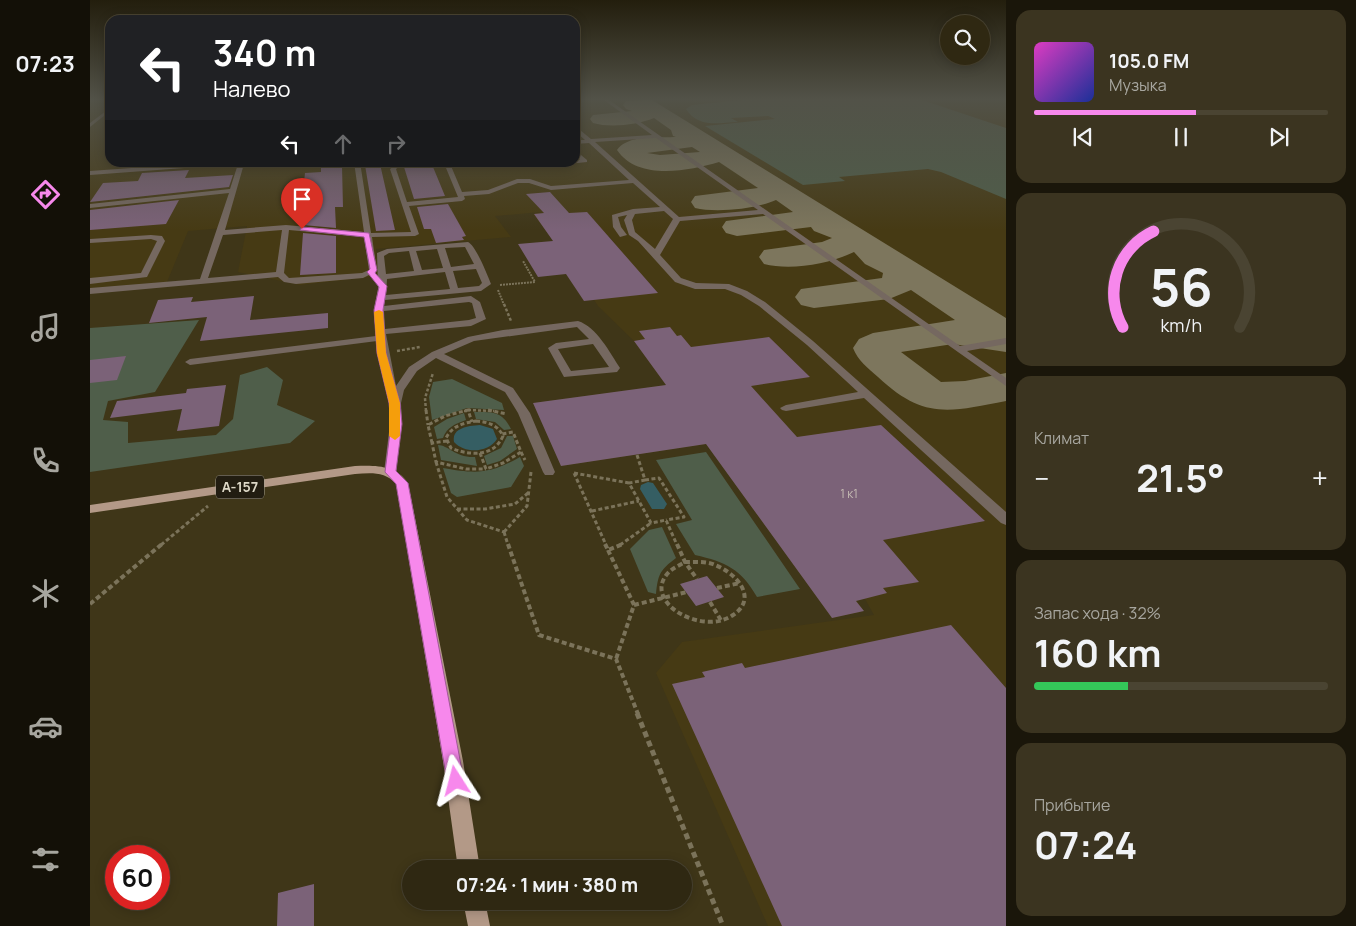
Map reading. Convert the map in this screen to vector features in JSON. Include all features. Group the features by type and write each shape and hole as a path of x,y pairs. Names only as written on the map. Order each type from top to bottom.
{"main road":[{"name":"А-157","path":"90,509 355,470 390,472"},
{"path":"390,472 402,483 468,860"},
{"path":"476,910 479,926"}],"lane":[{"path":"592,143 677,219 764,212"},
{"path":"668,143 1006,383"},
{"path":"118,171 121,167"},
{"path":"90,173 180,167"},
{"path":"203,281 234,191 240,167"},
{"path":"359,167 367,235 374,270 371,272"},
{"path":"393,167 415,234 419,273"},
{"path":"406,204 462,198 449,167"},
{"path":"461,194 489,192 517,180 530,181 551,188 636,182"},
{"path":"90,206 234,191"},
{"path":"624,235 617,227 614,216 633,211 665,209"},
{"path":"633,211 628,220 632,233 640,238 678,280 695,286 726,286 744,293 762,304 810,342 1006,520"},
{"path":"656,255 660,243 673,228 677,219"},
{"path":"280,274 286,227"},
{"path":"219,233 286,227 367,235 415,234"},
{"path":"90,241 151,237 161,241 144,275 90,281"},
{"path":"382,298 487,286 470,245 415,246 381,254 383,282 382,298 378,310 381,353 394,403 396,424 390,472"},
{"path":"440,246 455,291"},
{"path":"371,272 375,280 383,282 419,273 479,266"},
{"path":"90,291 280,274 287,280 296,281 371,272"},
{"path":"190,362 471,323 481,319 476,302 471,299 378,310"},
{"path":"394,403 399,390 413,369 436,354 471,340 516,331 578,324 584,327 595,341 614,369 572,376 566,374 553,347 595,341"},
{"path":"959,349 1006,341"},
{"path":"436,354 508,390 524,414 550,472"},
{"path":"786,408 867,394"}],"path":[{"path":"516,331 496,286 535,282 523,261"},
{"path":"390,352 421,347"},
{"path":"435,367 425,398 428,425 436,462 447,498 467,520 504,532"},
{"path":"428,425 445,416 468,410 484,409 507,414"},
{"path":"504,532 527,506 532,473 521,452 505,409"},
{"path":"468,410 472,422"},
{"path":"472,422 492,424 502,434 499,445 480,453 458,451 451,448 447,441 448,433 453,428 472,422"},
{"path":"502,434 513,432"},
{"path":"432,443 447,441"},
{"path":"436,462 466,469 486,469 503,463 521,452"},
{"path":"480,453 486,469"},
{"path":"637,455 645,480"},
{"path":"608,550 625,543 651,523 684,517 659,478 629,483 574,473 608,550 634,605 616,659 723,926"},
{"path":"629,483 651,523"},
{"path":"90,604 227,489"},
{"path":"457,509 485,509 515,504 529,493"},
{"path":"592,511 639,501"},
{"path":"666,520 685,562 697,579"},
{"path":"504,532 539,635 616,659"},
{"path":"685,562 715,564 726,570 740,583 746,598 743,608 734,617 722,622 695,621 682,616 671,608 663,598 661,588 668,571 685,562"},
{"path":"717,588 740,583"},
{"path":"634,605 687,592"},
{"path":"710,602 722,622"}],"shaded area":[{"path":"90,143 105,143 105,167 580,167 580,143 1006,143 1006,926 768,926 656,673 682,642 874,615 865,599 856,600 864,611 832,618 706,444 561,466 533,403 666,385 634,341 598,306 582,281 547,251 616,245 609,236 556,244 533,214 542,212 495,216 511,237 376,249 379,276 300,285 238,272 247,226 188,231 167,282 90,288"}],"green space":[{"path":"734,143 1006,143 1006,199 941,172 928,169 839,177 845,181 803,185"},
{"path":"199,320 155,392 108,401 103,420 128,422 128,443 216,435 233,419 240,375 267,367 283,380 277,405 315,421 290,443 90,472 90,328"},
{"path":"452,379 502,403 504,410 467,408 432,420 429,397 433,382"},
{"path":"474,412 496,414 508,423 511,429 504,430 495,422 476,419"},
{"path":"464,413 466,420 452,426 443,438 437,439 434,427 447,419"},
{"path":"507,436 513,436 517,449 500,461 487,465 484,456 501,448"},
{"path":"438,445 463,456 475,457 477,466 441,460"},
{"path":"706,452 800,589 757,597 739,573 732,568 695,555 676,524 692,520 656,460"},
{"path":"520,457 524,466 511,487 457,497 451,493 443,468 474,472 491,470"},
{"path":"662,527 676,558 661,573 656,594 648,592 630,549 649,530"}],"water":[{"path":"480,425 493,429 497,439 493,444 482,449 464,449 454,442 454,435 460,429"},
{"path":"648,482 653,483 667,504 664,509 652,509 640,489 641,485"}],"building":[{"path":"321,167 342,167 343,207 335,207 336,228 303,225 304,210 301,210 305,173 321,172"},
{"path":"365,167 381,167 395,230 376,231"},
{"path":"404,167 433,167 445,196 414,199"},
{"path":"189,170 185,178 233,175 229,187 90,202 103,183 138,181 142,173"},
{"path":"550,192 569,213 587,212 658,293 584,301 566,274 538,277 518,244 553,241 534,214 544,213 526,194"},
{"path":"179,200 166,224 90,230 90,210"},
{"path":"448,204 466,236 462,237 464,240 436,243 431,229 424,229 417,207"},
{"path":"303,233 336,236 336,273 300,275"},
{"path":"254,296 250,320 328,313 328,328 200,341 207,317 149,323 158,300 193,297 191,302"},
{"path":"670,327 677,336 681,335 691,347 769,337 810,377 751,386 797,437 881,425 985,521 883,540 919,582 883,588 887,593 856,601 864,611 832,618 706,444 561,466 533,403 666,385 634,341 645,339 639,331"},
{"path":"126,356 117,380 90,383 90,360"},
{"path":"226,385 219,426 177,431 182,409 110,418 117,401 186,393 187,389"},
{"path":"707,576 724,597 696,606 680,584"},
{"path":"951,625 1006,688 1006,926 782,926 672,684 705,677 702,672 742,663 745,668"},
{"path":"314,884 314,926 277,926 278,893"}],"taxiway":[{"path":"678,143 633,147 629,150 643,160 660,163 683,162 714,156 719,153 717,150"},
{"path":"706,143 716,150"},
{"path":"702,145 716,150"},
{"path":"717,150 774,187"},
{"path":"705,202 758,198 775,191 774,187"},
{"path":"774,187 802,205"},
{"path":"737,227 801,220 812,213 802,205"},
{"path":"802,205 842,231"},
{"path":"825,225 842,231"},
{"path":"776,257 824,252 841,246 849,241 849,237 844,232"},
{"path":"844,232 1006,336"},
{"path":"814,297 889,288 896,285 902,278 899,269 877,257"},
{"path":"1004,340 953,332 888,342 874,348 876,353 913,384 925,392 934,395 965,395 1006,387"}],"slow traffic":[{"path":"379,312 381,353 394,403 395,436"}],"route":[{"path":"302,229 367,235 374,270 371,272 375,280 383,286 378,310 381,353 394,403 396,424 390,472 396,475 402,483 456,781"}]}
